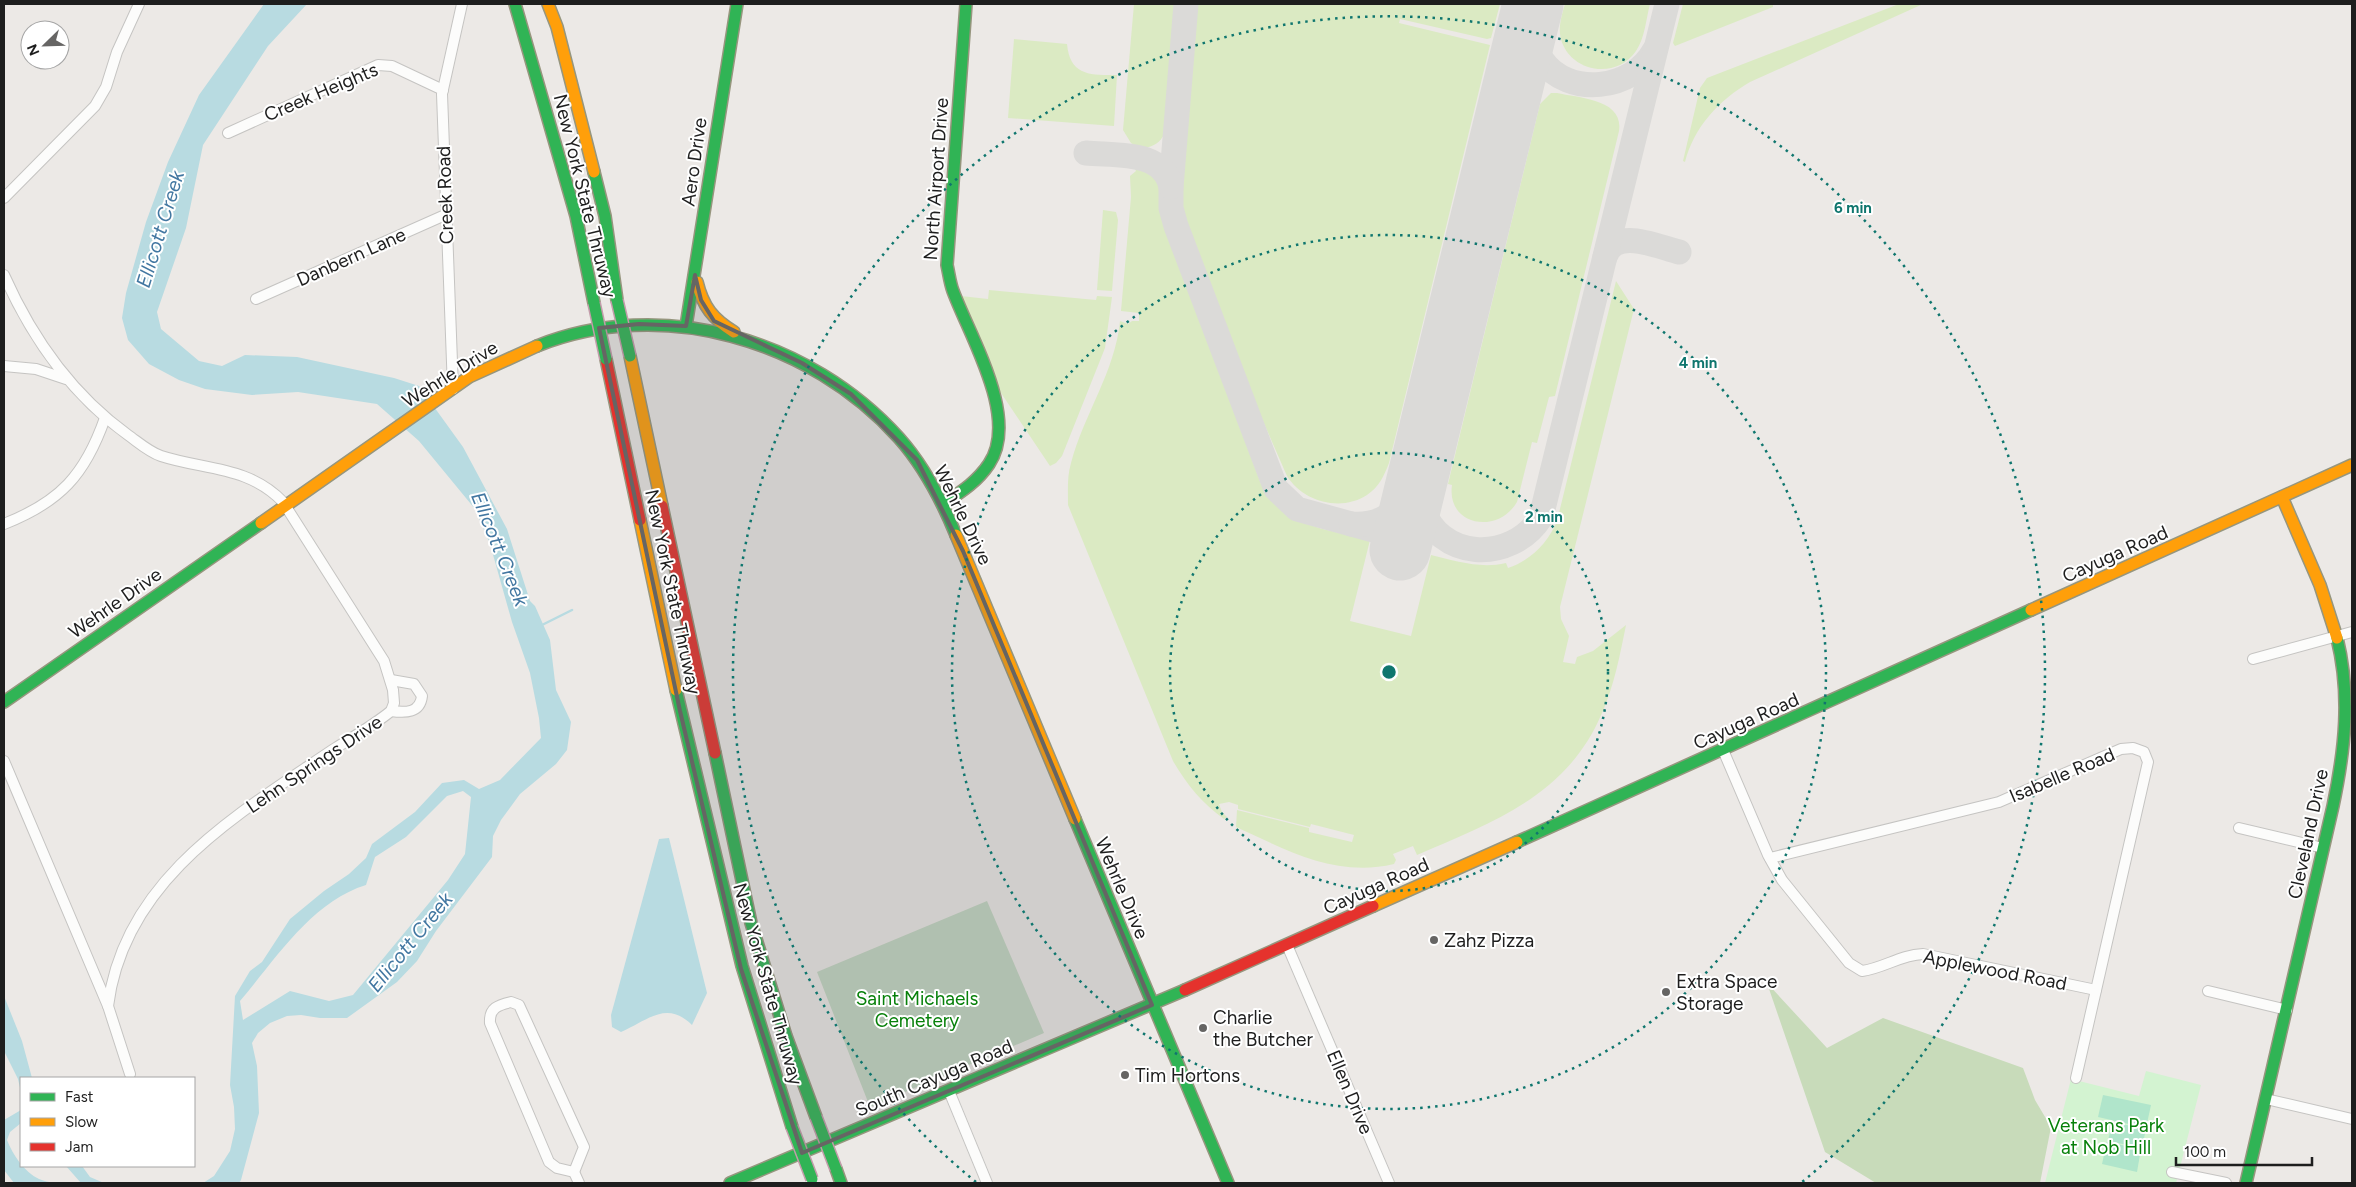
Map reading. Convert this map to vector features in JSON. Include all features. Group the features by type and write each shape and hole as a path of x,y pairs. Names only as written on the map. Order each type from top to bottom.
{"main road":[{"name":"New York State Thruway","path":"515,4 576,216 680,711 741,969 767,1056 813,1181"},
{"name":"New York State Thruway","path":"548,4 557,27 605,216 617,300 751,923 786,1036 841,1183"},
{"name":"Aero Drive","path":"686,326 737,4"},
{"name":"North Airport Drive","path":"943,504 973,484 990,463 1000,434 995,396 952,289 947,265 966,4"},
{"path":"695,276 705,310 714,321 755,343"},
{"name":"Wehrle Drive","path":"4,702 469,377 529,347 563,336 618,325 666,324 686,326 755,343 802,363 851,394 892,430 917,460 943,504 1228,1183"},
{"name":"Cayuga Road","path":"1152,1005 1723,750 2352,465"},
{"name":"Cleveland Drive","path":"2246,1183 2287,1010 2346,735 2345,680 2338,635 2324,591 2282,497"},
{"path":"4,694 21,690"},
{"name":"South Cayuga Road","path":"730,1183 1152,1005"}],"street":[{"path":"4,198 95,106 106,87 117,52 140,4"},
{"name":"Creek Road","path":"453,389 445,215 443,90 462,4"},
{"name":"Creek Heights","path":"228,133 378,65 392,66 443,90"},
{"name":"Danbern Lane","path":"256,299 445,215"},
{"name":"Lehn Springs Drive","path":"4,275 28,324 66,379 105,418 157,454 181,462 246,476 274,492 285,505 384,661 391,680 394,703 391,711 216,831 185,858 158,890 129,936 114,970 108,1006"},
{"path":"4,366 36,369 66,379"},
{"path":"4,524 41,508 68,484 88,458 105,418"},
{"path":"2253,659 2352,632"},
{"path":"391,680 414,684 422,696 420,705 412,711 391,711"},
{"name":"Isabelle Road","path":"1770,858 1999,802 2120,749 2139,749 2144,752 2148,762 2076,1078"},
{"name":"Applewood Road","path":"1723,750 1770,858 1788,888 1849,963 1862,972 1878,969 1900,957 1923,954 2096,990"},
{"name":"Lehn Springs Drive","path":"4,761 108,1006 130,1074"},
{"path":"2239,828 2323,848"},
{"name":"Ellen Drive","path":"1287,945 1389,1183"},
{"path":"2208,991 2287,1010"},
{"path":"574,1172 557,1168 549,1162 490,1023 489,1015 493,1009 500,1005 511,1002 520,1005 584,1147 574,1172 579,1183"},
{"path":"949,1091 987,1183"},
{"path":"2266,1098 2352,1119"},
{"path":"2172,1172 2226,1183"}],"highlighted area":[{"path":"695,275 701,300 714,321 802,363 851,394 917,460 963,551 1152,1005 802,1153 741,969 680,711 599,328 639,324 686,326"}],"green space":[{"path":"1134,4 1176,4 1165,133 1159,142 1150,147 1136,146 1131,143 1123,130"},
{"path":"1197,4 1500,4 1491,38 1487,39 1400,19 1399,23 1490,45 1389,463 1378,485 1367,495 1357,500 1346,503 1323,502 1303,492 1287,476 1241,371 1184,216 1181,195"},
{"path":"1565,4 1650,4 1643,34 1636,51 1627,61 1616,67 1592,68 1581,64 1571,57 1564,47 1560,34 1560,23"},
{"path":"1683,4 1773,4 1773,7 1675,46 1673,43"},
{"path":"1899,4 1923,4 1750,82 1739,89 1718,106 1701,126 1689,149 1685,162 1683,161 1700,88 1707,78"},
{"path":"1014,39 1067,44 1072,62 1083,72 1098,75 1117,75 1114,126 1008,118"},
{"path":"1551,93 1588,99 1607,106 1615,112 1619,120 1619,131 1555,396 1549,397 1537,443 1532,442 1517,502 1509,512 1498,519 1487,522 1475,521 1465,517 1457,510 1452,499 1452,485 1448,484 1540,104"},
{"path":"1143,168 1154,174 1159,182 1162,211 1167,231 1261,484 1271,499 1295,518 1323,529 1370,540 1350,621 1411,636 1431,555 1477,565 1506,563 1508,568 1516,565 1538,550 1549,536 1557,521 1616,281 1634,309 1560,607 1561,619 1569,636 1563,662 1575,664 1577,657 1593,651 1626,625 1610,692 1602,713 1587,742 1569,766 1548,786 1525,803 1473,831 1417,855 1413,846 1393,854 1396,860 1394,864 1373,867 1332,865 1293,853 1236,827 1237,810 1309,828 1309,832 1352,842 1354,835 1311,824 1310,827 1238,809 1238,805 1229,802 1219,804 1222,812 1227,817 1224,819 1196,793 1173,761 1068,505 1068,478 1071,463 1083,427 1112,358 1120,321 1128,324 1132,321 1139,321 1139,313 1121,311 1131,197 1130,176 1136,171 1135,169"},
{"path":"1103,210 1116,212 1118,220 1112,291 1097,290"},
{"path":"989,290 1096,300 1097,296 1112,297 1105,348 1062,456 1056,463 1050,466 999,390 961,296 988,299"},
{"name":"Saint Michaels Cemetery","path":"987,901 1044,1033 870,1107 817,972"},
{"path":"1767,983 1827,1048 1883,1018 2023,1068 2035,1100 2051,1127 2040,1183 1876,1183 1825,1152"},
{"name":"Veterans Park at Nob Hill","path":"2146,1071 2201,1085 2176,1183 2045,1183 2071,1079 2139,1096"},
{"path":"2103,1095 2151,1105 2146,1128 2098,1117"},
{"path":"2112,1122 2146,1129 2142,1148 2108,1141"},
{"path":"2107,1142 2141,1149 2137,1172 2102,1164"}],"water":[{"name":"Ellicott Creek","path":"264,4 307,4 268,46 203,145 186,228 157,312 161,329 199,361 222,366 245,355 297,357 394,378 419,386 463,447 507,529 530,601 535,606 550,640 556,690 571,722 567,750 556,764 520,794 501,820 493,836 492,857 436,931 417,961 397,982 347,1018 287,1016 270,1023 258,1033 252,1043 257,1066 259,1113 239,1183 203,1183 214,1176 230,1151 235,1129 230,1085 235,996 250,971 262,962 290,919 324,891 349,874 366,858 372,844 415,812 442,783 464,780 479,789 500,780 541,738 530,673 512,622 490,544 475,509 419,441 377,404 298,392 252,395 205,389 179,380 149,364 128,340 122,318 126,293 146,222 168,162 199,95","holes":["463,791 471,797 465,854 448,880 353,995 329,1001 290,991 243,1020 240,1001 281,950 311,918 328,904 346,893 366,885 375,857 406,837 447,796"]},
{"path":"669,838 707,993 692,1025 683,1018 666,1013 649,1018 621,1032 612,1027 611,1015 659,839"},
{"path":"4,996 22,1041 32,1077 20,1077 20,1088 18,1079 4,1051"},
{"path":"20,1111 20,1124 10,1132 7,1140 9,1146 20,1162 20,1167 24,1167 41,1180 54,1183 14,1183 4,1170 4,1120"},
{"path":"67,1167 83,1167 90,1177 104,1183 81,1183"}],"waterway":[{"path":"542,625 572,610"}],"taxiway":[{"path":"1186,4 1171,187 1171,208 1176,226 1276,489 1297,509 1373,530"},
{"path":"1533,4 1532,33 1538,53 1553,72 1568,80 1583,84 1600,84 1616,81 1631,74 1644,64 1654,51"},
{"path":"1424,451 1419,484 1421,504 1430,523 1442,537 1458,546 1476,550 1494,549 1512,543 1528,532 1541,517 1667,4"},
{"path":"1086,153 1124,155 1149,161 1159,166 1167,175 1171,187"},
{"path":"1605,257 1610,248 1618,242 1627,240 1649,243 1679,252"},
{"path":"1351,524 1376,522 1395,511 1408,494 1417,472"}],"runway":[{"path":"1400,550 1533,4"}],"traffic: fast":[{"path":"515,4 576,216 594,303"},
{"path":"686,326 737,4"},
{"path":"943,504 974,481 989,464 997,445 999,424 996,401 989,378 953,291 947,265 966,4"},
{"path":"594,172 605,216 617,300"},
{"path":"617,300 630,356"},
{"path":"594,303 606,359"},
{"path":"537,346 585,332 634,325 683,327 732,336 778,352 822,375 863,404 899,438 932,484 956,535"},
{"path":"4,702 261,523"},
{"path":"1517,842 2031,610"},
{"path":"2246,1183 2341,764 2345,701 2344,680 2337,638"},
{"path":"676,690 742,966 792,1127"},
{"path":"715,753 751,923 786,1036 816,1117"},
{"path":"1075,819 1228,1183"},
{"path":"730,1183 1185,990"},
{"path":"816,1117 836,1169"},
{"path":"792,1127 812,1179"},
{"path":"836,1169 841,1183"}],"traffic: slow":[{"path":"548,4 557,27 594,172"},
{"path":"697,282 702,299 710,312 734,332"},
{"path":"261,523 469,377 537,346"},
{"path":"630,356 662,506"},
{"path":"2031,610 2352,465"},
{"path":"2282,497 2320,585 2337,638"},
{"path":"640,520 676,690"},
{"path":"956,535 1075,819"},
{"path":"1373,906 1517,842"}],"traffic: jam":[{"path":"606,359 640,520"},
{"path":"662,506 715,753"},
{"path":"1185,990 1373,906"}],"place":[{"name":"Zahz Pizza","path":"1434,940"},
{"name":"Extra Space Storage","path":"1666,992"},
{"name":"Charlie the Butcher","path":"1203,1028"},
{"name":"Tim Hortons","path":"1125,1075"}]}
